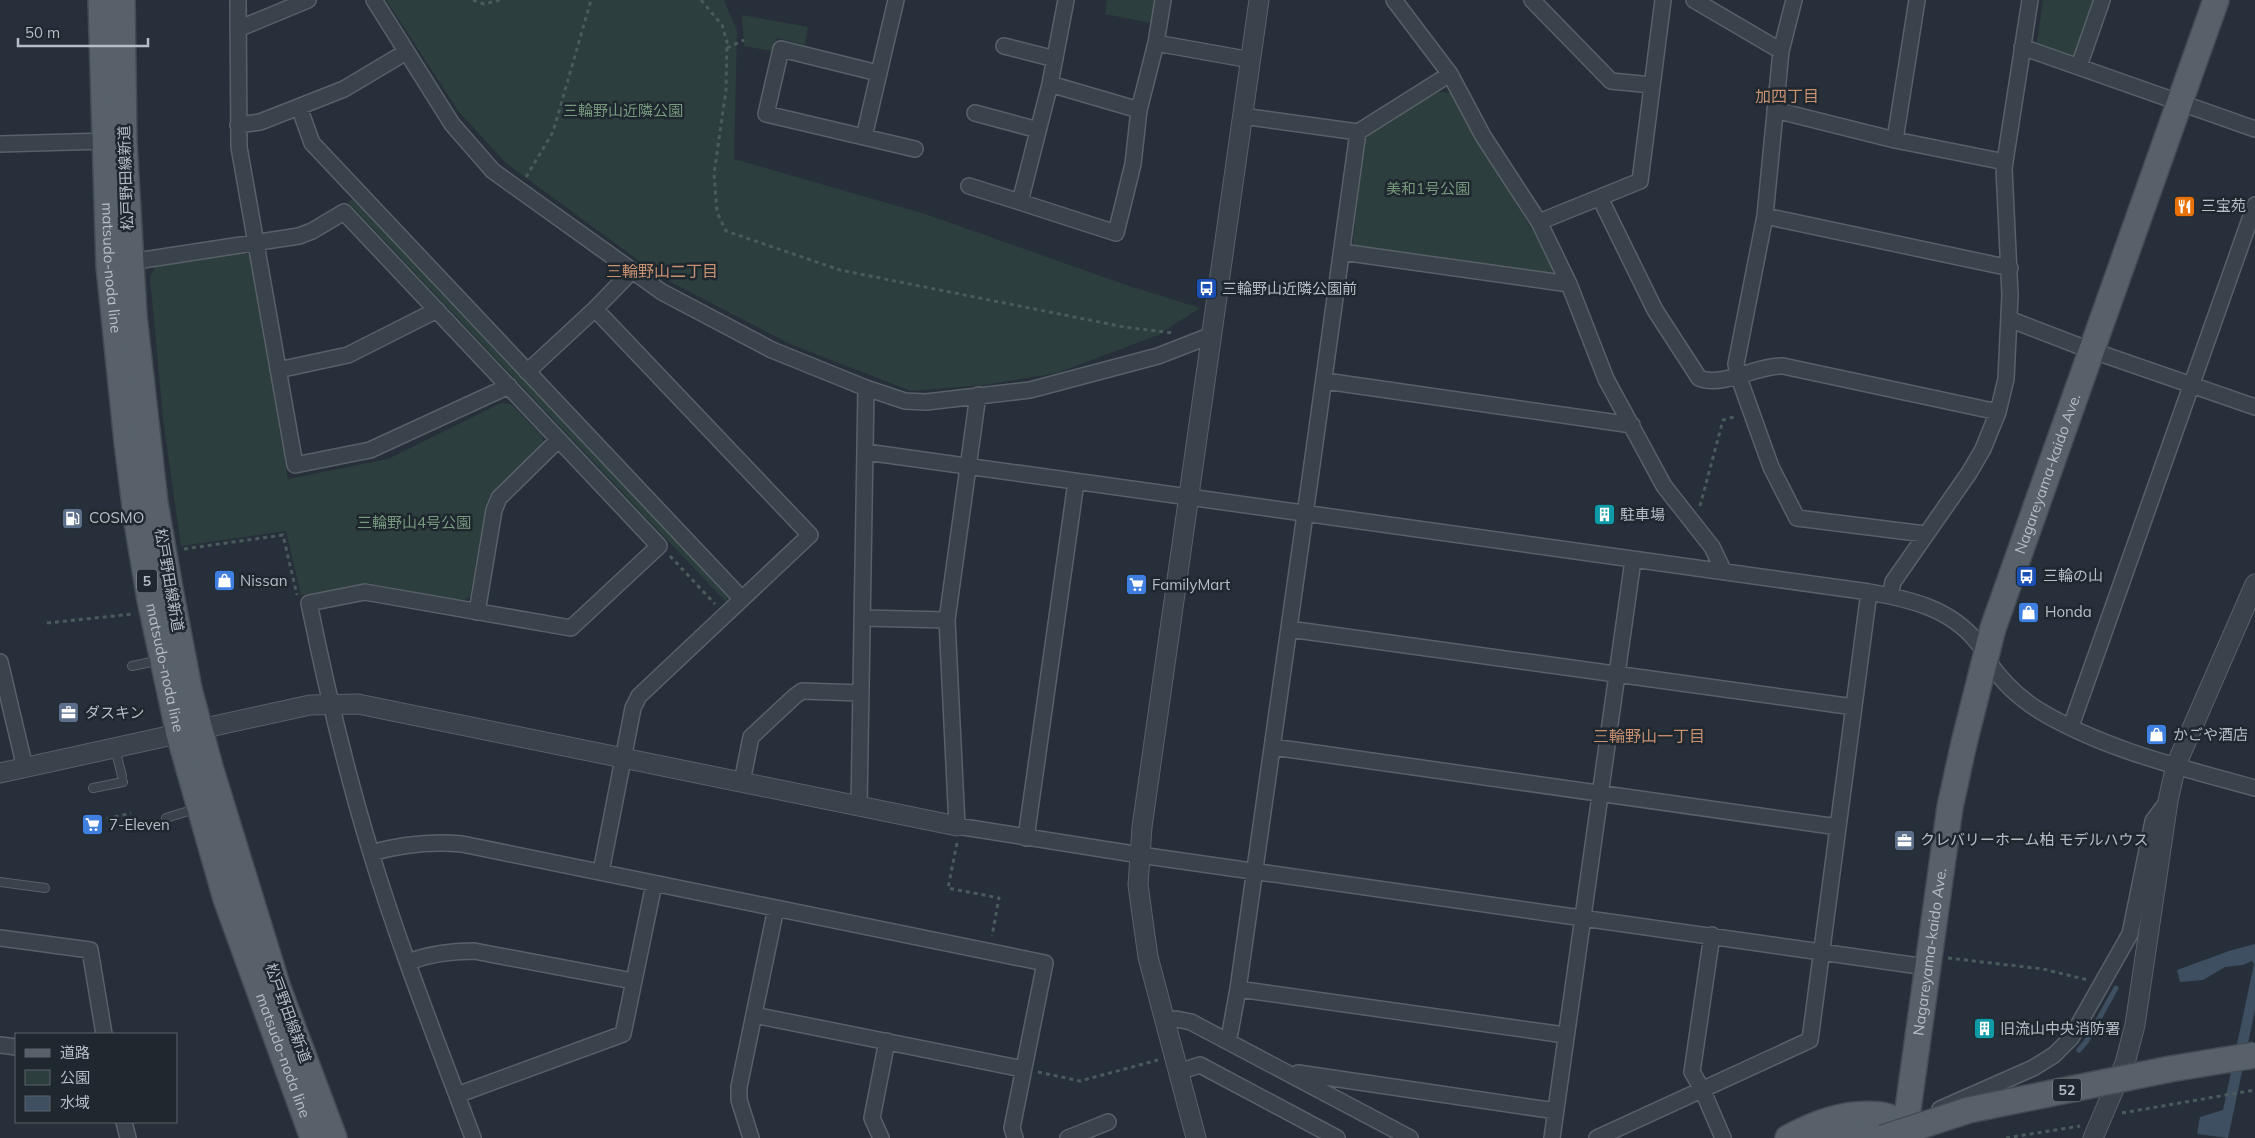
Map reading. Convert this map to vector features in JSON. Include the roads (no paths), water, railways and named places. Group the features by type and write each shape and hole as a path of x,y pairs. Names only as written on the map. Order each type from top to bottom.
{"main road":[{"name":"matsudo-noda line","path":"101,0 109,266 136,522 163,660 190,732 200,808 226,898 313,1138"},
{"name":"松戸野田線新道","path":"122,0 124,143 130,262 146,434 164,552 189,689 190,732 278,988 334,1138"},
{"name":"Nagareyama-kaido Ave.","path":"1905,1131 1935,962 1950,807 1993,628 2216,0"},
{"name":"52","path":"1883,1138 1970,1110 2170,1069 2255,1055"},
{"path":"1788,1138 1825,1122 1846,1116 1881,1115 1905,1131"},
{"path":"1828,1138 1840,1134 1879,1136 1905,1131"}],"street":[{"path":"238,0 239,147 295,465 370,450 509,386"},
{"path":"238,28 308,0"},
{"path":"374,0 452,124 493,171 662,292 772,350 866,388 912,402 1030,390 1158,356 1212,335"},
{"path":"864,137 896,0"},
{"path":"1020,202 1050,84 1066,0"},
{"path":"969,186 1116,233 1132,164 1139,110 1156,43 1164,0"},
{"path":"1196,1138 1148,957 1138,885 1142,827 1259,0"},
{"path":"1394,0 1450,74 1483,136 1539,222 1569,284 1606,379 1664,486 1712,547 1724,572"},
{"path":"1532,0 1611,81 1652,85"},
{"path":"1539,222 1640,181 1663,0"},
{"path":"1694,0 1781,51"},
{"path":"1794,0 1781,51 1765,216 1737,352 1738,375 1772,467 1797,518 1925,534"},
{"path":"1895,140 1917,0"},
{"path":"1890,596 1893,582 1969,473 1983,449 1998,412 2006,379 2010,268 2006,162 2030,0"},
{"path":"2079,66 2102,0"},
{"path":"1156,43 1251,60"},
{"path":"1004,46 1055,60"},
{"path":"2022,47 2255,129"},
{"path":"878,72 781,49 766,114 915,149"},
{"path":"238,125 260,122 344,89 406,52"},
{"path":"1242,116 1358,132 1450,74"},
{"path":"1050,84 1139,110"},
{"path":"299,107 312,143 742,599"},
{"path":"1775,110 1895,140 2006,162"},
{"path":"975,113 1038,130"},
{"path":"1226,1040 1230,1033 1238,989 1304,513 1325,381 1358,132"},
{"path":"0,144 105,140"},
{"path":"1600,198 1655,310 1694,374 1708,381 1738,375 1767,366 1783,366 1998,412"},
{"path":"2071,726 2255,205"},
{"path":"130,262 299,236 312,232 344,212 659,546 571,628 365,592 308,603 330,703 371,854 408,962 473,1138"},
{"path":"1765,216 2010,268"},
{"path":"1342,252 1569,284"},
{"path":"527,372 595,309 632,271"},
{"path":"595,309 810,535 639,696 633,708 600,872"},
{"path":"278,370 348,355 437,310"},
{"path":"2009,319 2255,407"},
{"path":"1325,381 1632,425"},
{"path":"859,807 866,388"},
{"path":"958,831 947,620 978,395"},
{"path":"477,612 494,510 499,498 558,440"},
{"path":"866,452 1869,592 1918,602 1940,611 1978,642 2001,679 2022,698 2041,711 2107,742 2255,788"},
{"path":"1026,838 1076,482"},
{"path":"1552,1138 1565,1035 1634,560"},
{"path":"2094,1134 2104,1116 2125,1063 2135,1025 2168,801 2176,765 2255,584"},
{"path":"1597,1138 1810,1040 1869,592"},
{"path":"863,618 947,620"},
{"path":"1289,629 1854,707"},
{"path":"0,662 25,768"},
{"path":"742,782 751,738 794,696 802,691 861,694"},
{"path":"0,773 310,705 330,703 358,704 742,782 859,807 958,831 1026,838 1821,951 1935,962"},
{"path":"1273,747 1838,827"},
{"path":"1905,1131 2032,1068 2054,1055 2071,1038 2130,934 2153,821 2168,801"},
{"path":"371,854 401,845 430,842 462,844 1046,963 1012,1128 1015,1138"},
{"path":"457,1095 623,1034 654,884"},
{"path":"751,1138 739,1100 739,1087 776,908"},
{"path":"1712,935 1692,1072 1702,1089 1723,1138"},
{"path":"0,938 90,950 104,1033"},
{"path":"408,962 425,956 456,951 474,951 633,981"},
{"path":"1238,989 1565,1035"},
{"path":"754,1015 1023,1069"},
{"path":"1164,1022 1176,1019 1190,1022 1410,1138"},
{"path":"881,1138 872,1118 887,1041"},
{"path":"0,1045 15,1047"},
{"path":"1178,1072 1200,1065 1338,1138"},
{"path":"1286,1071 1556,1111"},
{"path":"1068,1138 1108,1122"},
{"path":"124,1123 128,1138"}],"lane":[{"path":"132,666 163,660"},
{"path":"93,788 123,779 115,748"},
{"path":"166,818 200,808"},
{"path":"0,882 45,888"}],"water":[{"path":"2255,944 2255,1010 2228,1138 2197,1134 2200,1117 2223,1110 2254,964 2252,961 2243,965 2225,967 2203,980 2180,982 2177,970 2229,951"}],"waterway":[{"path":"2079,1050 2086,1042 2116,988"}],"place":[{"name":"三宝苑","path":"2185,206"},
{"name":"三輪野山近隣公園前","path":"1206,289"},
{"name":"駐車場","path":"1604,515"},
{"name":"COSMO","path":"73,518"},
{"name":"三輪の山","path":"2027,576"},
{"name":"Nissan","path":"224,581"},
{"name":"FamilyMart","path":"1136,585"},
{"name":"Honda","path":"2029,612"},
{"name":"ダスキン","path":"69,713"},
{"name":"かごや酒店","path":"2157,735"},
{"name":"7-Eleven","path":"93,825"},
{"name":"クレバリーホーム柏 モデルハウス","path":"1904,840"},
{"name":"旧流山中央消防署","path":"1984,1029"}],"district":[{"name":"加四丁目","path":"1787,96"},
{"name":"三輪野山二丁目","path":"662,271"},
{"name":"三輪野山一丁目","path":"1649,736"}],"park label":[{"name":"三輪野山近隣公園","path":"623,111"},
{"name":"美和1号公園","path":"1428,189"},
{"name":"三輪野山4号公園","path":"414,523"}]}
